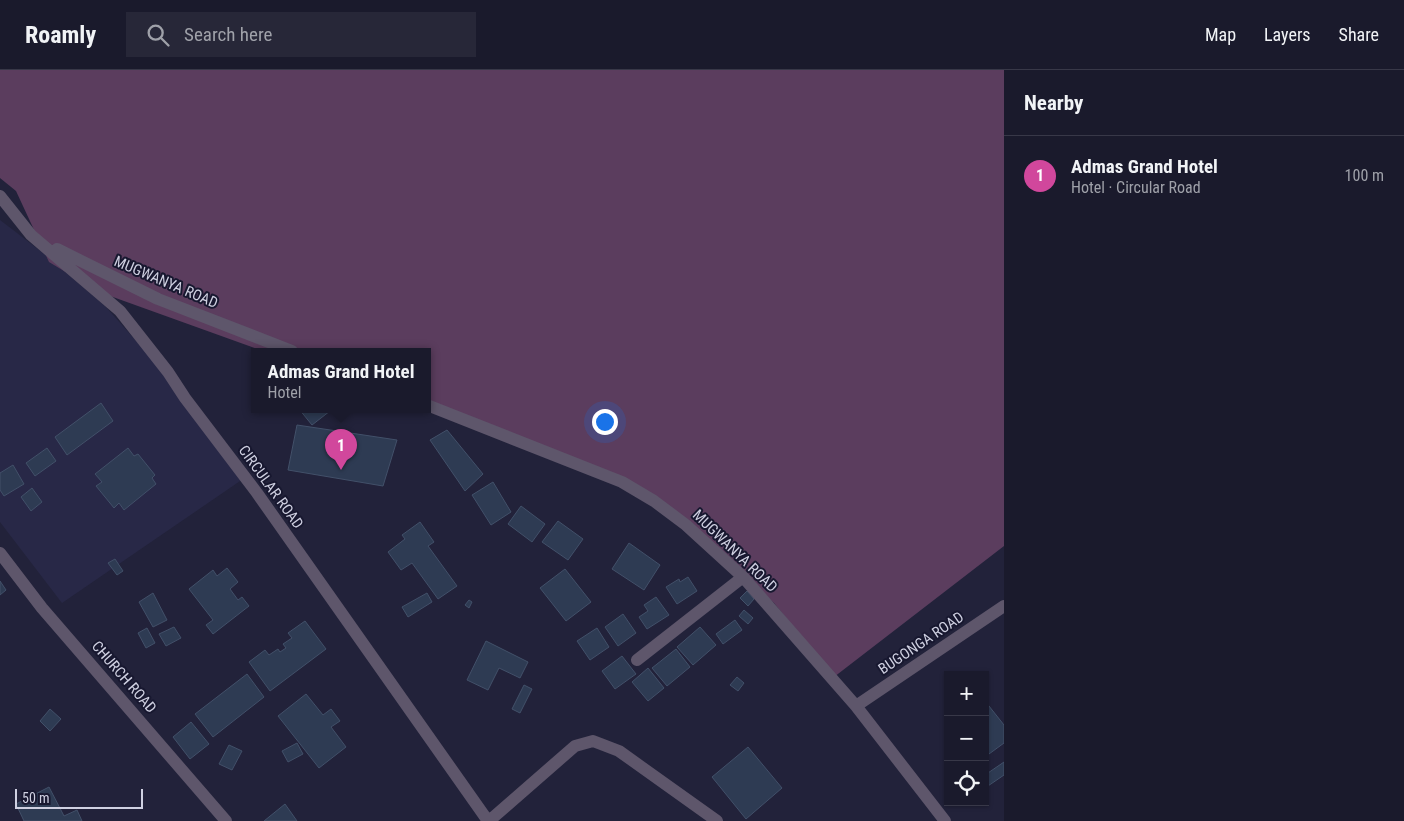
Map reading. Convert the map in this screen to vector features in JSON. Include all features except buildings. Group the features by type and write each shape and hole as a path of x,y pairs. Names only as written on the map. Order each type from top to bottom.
{"street":[{"name":"CIRCULAR ROAD","path":"0,196 31,235 120,311 168,372 489,821"},
{"name":"MUGWANYA ROAD","path":"31,235 96,270 158,298 284,348"},
{"name":"MUGWANYA ROAD","path":"431,407 622,482 654,501 686,525 743,576 856,706 945,821"},
{"name":"CHURCH ROAD","path":"0,553 42,608 226,821"},
{"path":"637,660 743,576"},
{"name":"BUGONGA ROAD","path":"856,706 1004,606"},
{"path":"489,821 575,746 593,741 619,751 717,821"}],"shaded area":[{"path":"0,70 1004,70 1004,546 834,677 774,603 640,487 431,410 431,348 255,348 99,292 49,262 16,191 0,178"},
{"path":"0,220 47,256 105,306 146,352 243,479 62,603 0,522"}],"place":[{"name":"Admas Grand Hotel","path":"341,470"}]}
